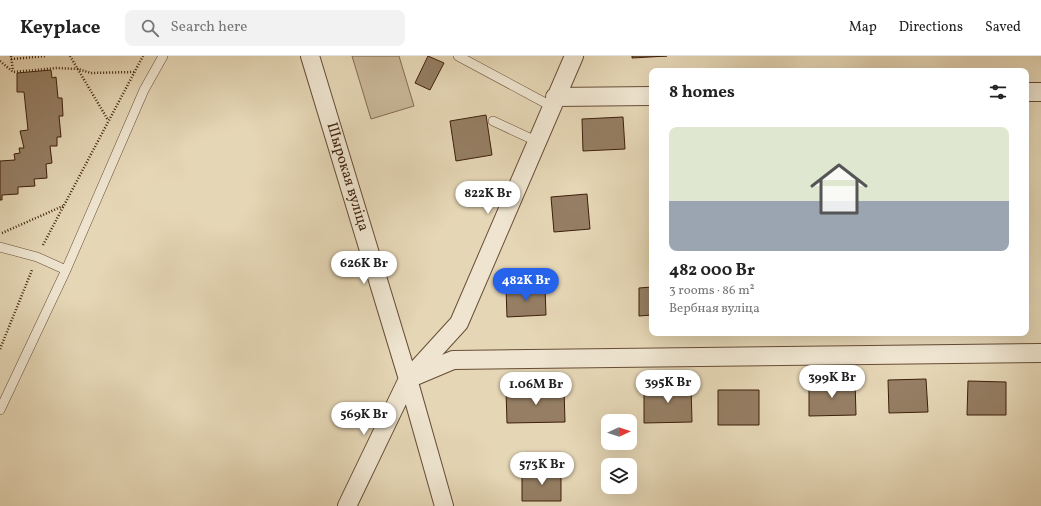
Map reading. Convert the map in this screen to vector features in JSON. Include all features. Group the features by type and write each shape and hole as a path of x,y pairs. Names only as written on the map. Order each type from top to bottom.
{"street":[{"name":"Шырокая вуліца","path":"310,56 408,379 444,506"},
{"path":"347,506 408,379 459,323 536,141 574,56"},
{"path":"1029,92 1041,92"},
{"path":"553,102 649,96"},
{"path":"408,379 453,360 1041,354"}],"lane":[{"path":"0,410 66,270 144,90 163,56"},
{"path":"458,56 553,102"},
{"path":"493,121 536,141"},
{"path":"0,247 38,257 66,270"}],"path":[{"path":"13,72 11,57 46,56"},
{"path":"70,56 109,120"},
{"path":"0,349 38,257 143,56"},
{"path":"0,61 13,72 57,68 78,69 91,73 134,72"},
{"path":"0,234 64,205"}],"shaded area":[{"path":"352,56 399,56 414,106 371,119"}],"building":[{"path":"428,56 444,63 430,90 415,83"},
{"path":"632,56 667,56 632,58"},
{"path":"51,70 52,78 56,77 58,98 62,98 63,116 59,116 61,137 57,137 57,146 50,146 52,163 46,164 47,178 34,179 35,186 18,187 18,194 2,195 2,200 0,200 0,161 15,160 14,154 20,153 19,148 24,148 20,131 28,130 24,92 17,92 17,73"},
{"path":"486,115 492,155 456,161 450,121"},
{"path":"623,117 625,149 583,151 582,119"},
{"path":"587,194 590,229 554,232 551,197"},
{"path":"545,287 546,315 507,317 506,289"},
{"path":"649,287 649,315 639,316 639,288"},
{"path":"926,379 928,412 889,413 888,380"},
{"path":"855,381 856,415 809,416 809,382"},
{"path":"968,381 1006,382 1006,415 967,415"},
{"path":"644,386 691,386 692,422 644,423"},
{"path":"564,390 565,422 507,423 506,391"},
{"path":"718,390 759,390 759,425 718,425"},
{"path":"522,471 561,471 561,501 522,501"}]}
